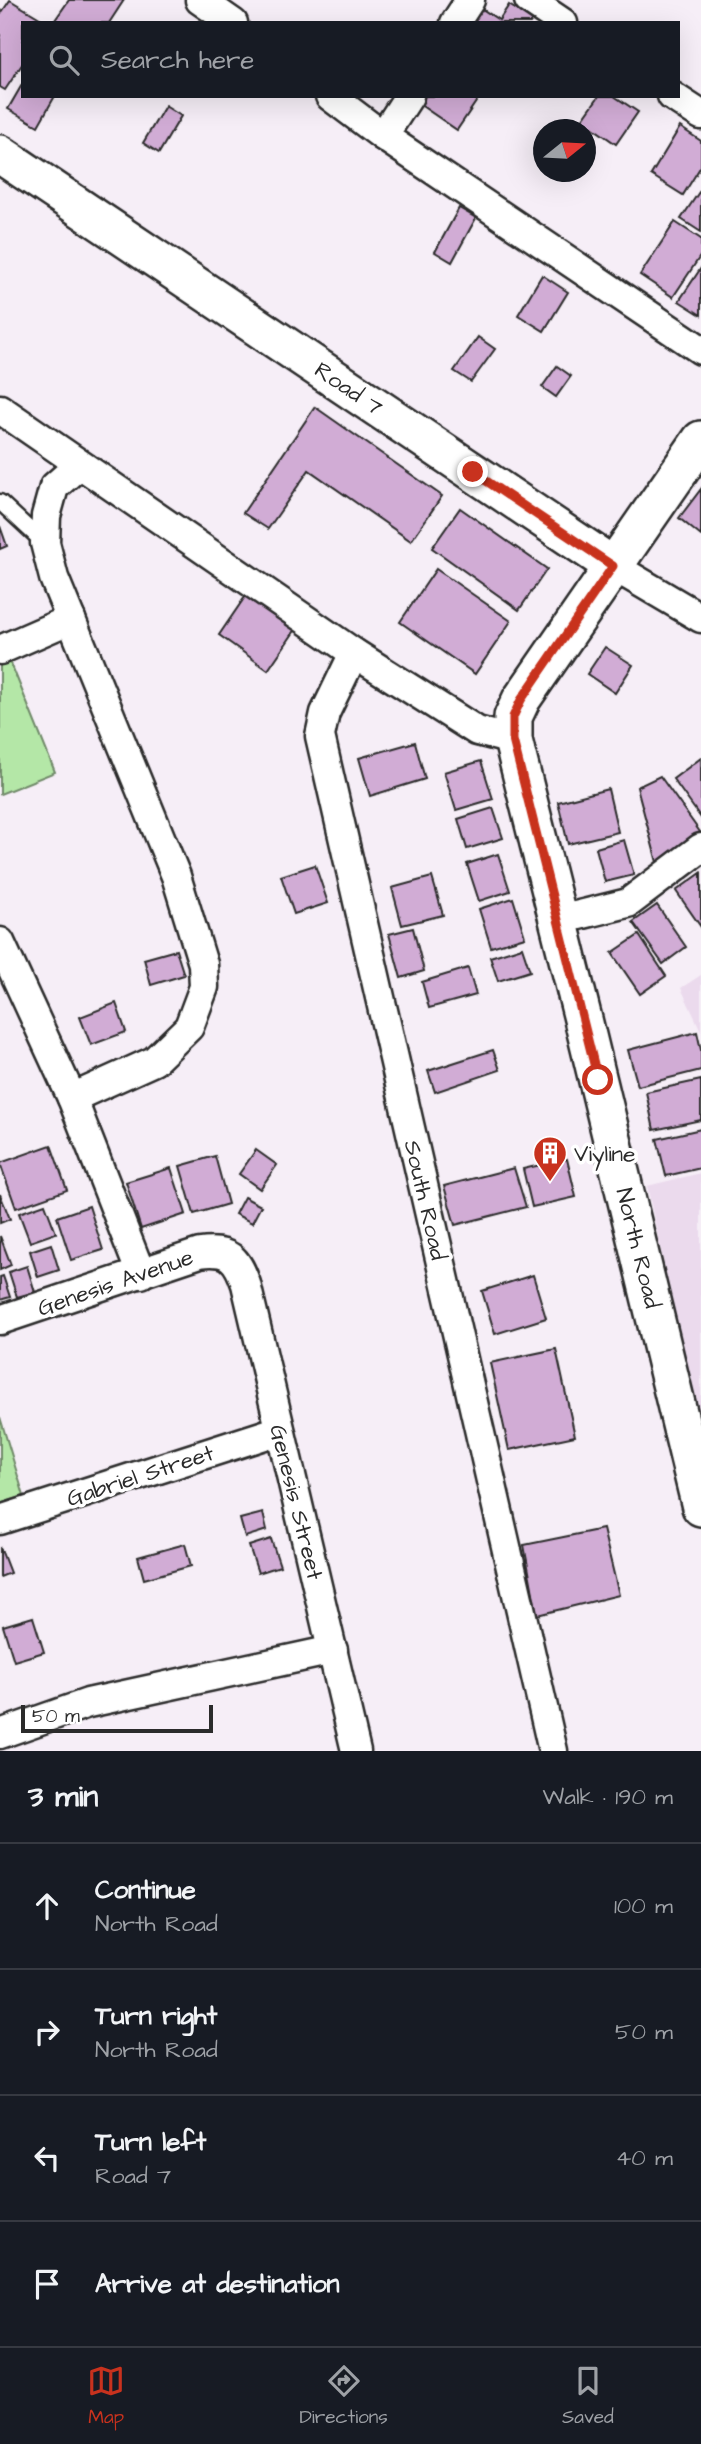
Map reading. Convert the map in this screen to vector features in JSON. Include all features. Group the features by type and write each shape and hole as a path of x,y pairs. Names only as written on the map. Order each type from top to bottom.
{"street":[{"path":"200,0 231,13"},
{"path":"456,21 470,0"},
{"path":"529,0 560,21"},
{"path":"333,98 383,136 701,350"},
{"path":"383,136 408,98"},
{"path":"675,98 701,116"},
{"name":"Road 7","path":"0,154 613,566 701,618"},
{"path":"0,409 354,653 477,731 513,740"},
{"name":"North Road","path":"701,440 521,700 513,717 513,740 701,1507"},
{"path":"72,1098 154,1061 189,1027 204,987 203,964 176,876 54,578 44,543 46,516 54,487 79,465"},
{"path":"0,650 71,619"},
{"name":"South Road","path":"354,653 325,713 320,736 553,1751"},
{"path":"559,920 628,903 701,848"},
{"path":"0,942 72,1098 141,1274"},
{"name":"Genesis Avenue","path":"0,1321 200,1253 216,1251 231,1256"},
{"name":"Genesis Street","path":"231,1256 246,1284 356,1751"},
{"name":"Gabriel Street","path":"0,1520 279,1430"},
{"path":"0,1734 88,1703 333,1650"}],"lane":[{"path":"0,502 44,543"}],"shaded area":[{"path":"701,975 701,1031 681,988"},
{"path":"701,1173 701,1436 647,1186"}],"green space":[{"path":"8,656 55,772 0,794 0,660"},
{"path":"0,1417 24,1496 0,1504"}],"building":[{"path":"10,0 45,21 21,21 21,66 5,90 0,87 0,15"},
{"path":"69,0 124,0 110,21 55,20"},
{"path":"509,5 532,20 470,21 479,7 499,20"},
{"path":"21,86 21,98 54,98 38,126 8,109"},
{"path":"424,98 479,98 457,130 419,104"},
{"path":"598,98 617,98 638,112 616,144 596,130 596,119 583,119"},
{"path":"165,106 181,116 159,153 143,143"},
{"path":"680,127 701,141 701,166 683,195 651,175"},
{"path":"699,192 701,194 701,232 681,219"},
{"path":"459,208 476,218 452,262 435,252"},
{"path":"675,222 701,239 701,255 673,297 640,275"},
{"path":"701,268 701,315 679,301"},
{"path":"542,275 568,292 544,331 518,315"},
{"path":"478,337 495,349 471,382 454,371"},
{"path":"557,366 571,376 556,397 542,387"},
{"path":"315,407 442,496 411,541 309,470 268,529 243,513"},
{"path":"701,489 701,536 679,518"},
{"path":"460,508 547,569 519,610 432,548"},
{"path":"0,526 7,546 0,549"},
{"path":"436,569 511,621 475,674 400,622"},
{"path":"247,594 296,629 268,670 219,635"},
{"path":"605,647 633,665 615,693 587,674"},
{"path":"415,742 425,779 370,796 359,758"},
{"path":"701,758 701,818 673,779"},
{"path":"481,761 493,799 456,810 444,772"},
{"path":"660,776 700,832 657,862 637,787"},
{"path":"608,789 618,832 568,844 558,802"},
{"path":"493,808 503,838 467,849 458,819"},
{"path":"624,840 634,875 605,882 596,848"},
{"path":"498,854 510,891 479,901 467,864"},
{"path":"315,865 328,903 294,914 281,876"},
{"path":"701,873 701,927 676,891"},
{"path":"432,877 443,915 402,925 392,888"},
{"path":"513,898 525,937 491,947 479,909"},
{"path":"657,905 686,947 663,964 633,922"},
{"path":"413,928 424,971 401,978 389,934"},
{"path":"639,935 666,976 640,994 612,953"},
{"path":"522,947 530,971 498,981 490,957"},
{"path":"176,950 184,975 151,985 144,959"},
{"path":"468,968 476,995 429,1008 422,982"},
{"path":"116,1003 126,1032 91,1045 80,1017"},
{"path":"697,1032 701,1070 638,1086 628,1050"},
{"path":"493,1050 500,1070 435,1092 428,1071"},
{"path":"701,1080 701,1120 654,1130 646,1092"},
{"path":"701,1129 701,1168 666,1176 657,1139"},
{"path":"51,1145 67,1190 16,1208 0,1163"},
{"path":"256,1150 277,1165 260,1189 239,1174"},
{"path":"215,1156 228,1204 194,1214 180,1166"},
{"name":"Viyline","path":"567,1159 576,1197 532,1207 523,1169"},
{"path":"171,1168 186,1214 141,1229 126,1182"},
{"path":"514,1168 526,1207 455,1225 444,1186"},
{"path":"0,1194 10,1219 0,1223"},
{"path":"244,1197 261,1206 252,1223 235,1214"},
{"path":"45,1204 56,1233 30,1242 19,1213"},
{"path":"89,1206 103,1250 71,1260 57,1217"},
{"path":"0,1236 11,1265 0,1270"},
{"path":"51,1244 59,1270 38,1277 30,1251"},
{"path":"27,1266 35,1292 17,1297 9,1272"},
{"path":"533,1275 546,1318 495,1334 482,1291"},
{"path":"3,1276 10,1297 0,1300 0,1277"},
{"path":"556,1349 575,1436 509,1450 490,1363"},
{"path":"263,1513 267,1530 245,1537 240,1519"},
{"path":"603,1529 619,1595 537,1615 524,1545"},
{"path":"271,1539 280,1566 258,1573 249,1546"},
{"path":"185,1544 191,1566 144,1579 138,1557"},
{"path":"0,1547 10,1573 0,1577"},
{"path":"33,1617 44,1652 14,1661 3,1626"}],"place":[{"name":"Viyline","path":"550,1183"}],"route":[{"path":"473,472 613,566 521,700 513,717 513,740 598,1080"}]}
